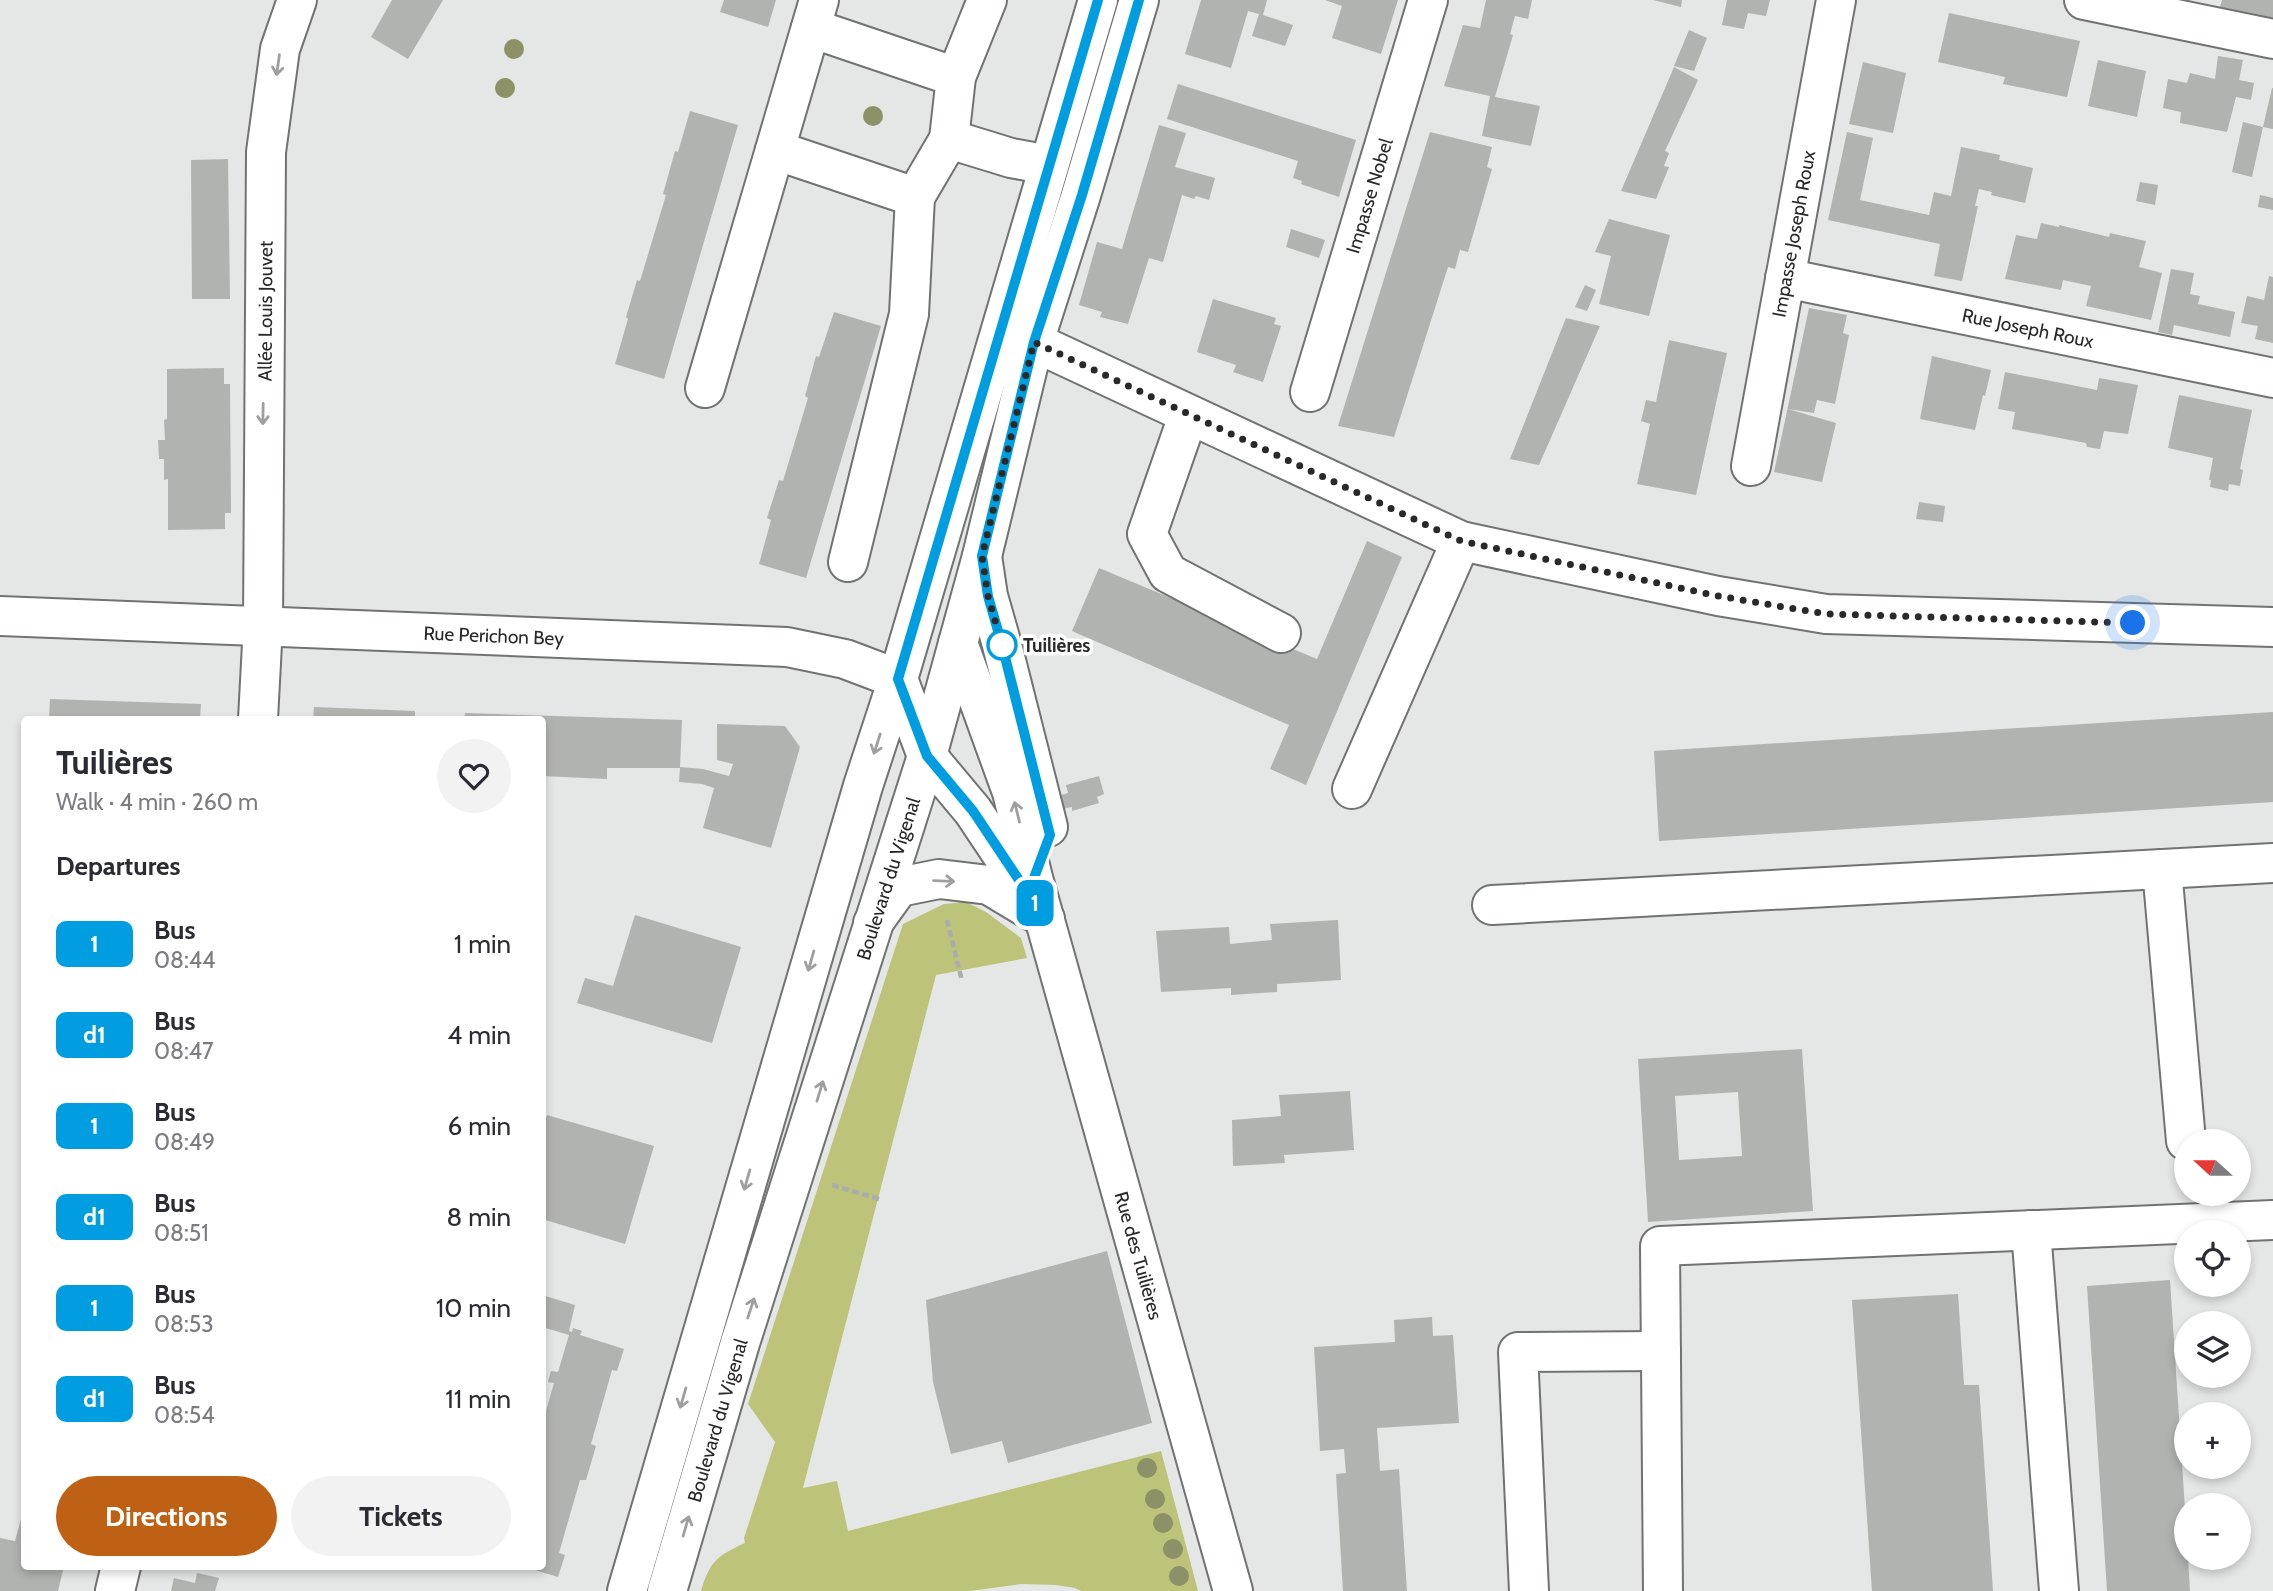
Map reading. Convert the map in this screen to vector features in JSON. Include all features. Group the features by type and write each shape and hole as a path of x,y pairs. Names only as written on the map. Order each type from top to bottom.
{"street":[{"name":"Allée Louis Jouvet","path":"258,716 263,625 266,152 280,49 297,0"},
{"path":"848,562 909,314 915,197 949,139 956,77 987,0"},
{"name":"Boulevard du Vigenal","path":"627,1591 1098,0"},
{"name":"Boulevard du Vigenal","path":"667,1591 740,1343 927,756 982,556 1034,342 1082,195 1139,0"},
{"name":"Impasse Nobel","path":"1310,392 1428,0"},
{"name":"Impasse Joseph Roux","path":"1752,466 1836,0"},
{"path":"2084,0 2273,39"},
{"path":"705,388 815,14 956,77"},
{"path":"949,139 1011,158 1049,165"},
{"path":"775,150 915,197"},
{"name":"Rue Joseph Roux","path":"1785,278 2273,378"},
{"path":"1034,342 1461,541 1718,596 1826,614 2273,627"},
{"path":"1188,416 1147,534 1168,573 1280,633"},
{"path":"1352,789 1461,541"},
{"path":"982,556 988,596 1050,835 1034,878"},
{"name":"Rue Perichon Bey","path":"0,616 787,647 845,659 898,679"},
{"name":"Rue des Tuilières","path":"958,643 1012,792 1233,1591"},
{"path":"898,679 927,756"},
{"name":"Rue des Tuilières","path":"927,756 973,811 1045,919"},
{"path":"1492,905 2273,863"},
{"path":"2162,869 2185,1129"},
{"path":"872,925 899,887 939,879 989,885 1045,919"},
{"path":"1663,1591 1660,1246 2031,1230 2192,1209 2273,1220"},
{"path":"2031,1230 2059,1591"},
{"path":"1529,1591 1518,1352 1661,1352"},
{"path":"115,1591 120,1570"}],"path":[{"path":"945,910 962,981"},
{"path":"794,1173 879,1199"}],"green space":[{"path":"966,902 986,912 1021,938 1027,958 936,975 803,1488 837,1481 848,1531 1161,1451 1198,1591 1081,1591 1056,1585 1021,1584 970,1591 701,1591 711,1566 745,1543 744,1538 775,1442 748,1404 903,924 944,904"}],"building":[{"path":"392,0 443,0 408,59 371,37"},
{"path":"724,0 776,0 768,27 720,12"},
{"path":"1201,0 1267,0 1263,15 1293,25 1285,46 1252,36 1259,14 1248,11 1231,68 1185,54"},
{"path":"1325,0 1398,0 1381,54 1332,38 1342,6"},
{"path":"1486,0 1532,0 1528,19 1515,16 1510,34 1513,35 1495,97 1540,106 1531,146 1482,136 1490,96 1444,86 1463,25 1480,28"},
{"path":"1653,0 1682,0 1681,7"},
{"path":"1727,0 1770,0 1766,16 1748,13 1744,29 1722,25"},
{"path":"2222,0 2273,0 2273,18 2220,7"},
{"path":"1949,13 2080,41 2067,97 2003,84 2005,77 1938,62"},
{"path":"1689,30 1707,38 1694,71 1674,66"},
{"path":"2218,56 2243,60 2239,80 2254,83 2251,100 2236,97 2227,132 2180,123 2181,112 2163,108 2168,79 2187,83 2190,73 2215,79"},
{"path":"2098,60 2146,71 2137,117 2088,106"},
{"path":"1863,62 1906,73 1893,133 1849,124"},
{"path":"1674,67 1698,80 1665,151 1669,153 1664,166 1669,167 1656,199 1621,191"},
{"path":"1178,84 1356,140 1339,197 1301,184 1302,181 1293,178 1298,161 1167,119"},
{"path":"2273,88 2273,129 2263,127"},
{"path":"690,111 738,125 664,379 615,364 637,280 640,281 666,195 663,194 675,151 678,152"},
{"path":"2243,122 2263,127 2252,177 2232,172"},
{"path":"1159,125 1186,133 1175,167 1215,178 1209,200 1182,195 1163,262 1149,258 1128,324 1100,317 1102,312 1079,305 1097,242 1122,249"},
{"path":"1430,132 1492,147 1487,167 1492,169 1468,252 1460,250 1455,269 1448,267 1394,437 1338,426"},
{"path":"1847,132 1873,138 1860,200 1929,215 1934,192 1951,196 1961,147 2000,155 1999,160 2033,168 2025,203 1991,195 1992,192 1979,189 1975,206 1978,206 1962,281 1934,276 1940,244 1828,220"},
{"path":"228,159 230,299 192,299 191,160"},
{"path":"2140,182 2158,185 2155,205 2136,201"},
{"path":"2260,195 2273,198 2273,210 2258,207"},
{"path":"1609,219 1670,235 1649,316 1599,304 1611,256 1595,252"},
{"path":"2041,223 2109,237 2110,233 2146,241 2139,267 2162,273 2151,320 2086,306 2091,286 2063,280 2061,290 2005,279 2016,235 2037,239"},
{"path":"1291,229 1325,240 1319,258 1286,247"},
{"path":"2171,269 2194,273 2190,294 2200,296 2198,304 2235,312 2230,337 2174,325 2172,335 2158,332"},
{"path":"2269,276 2273,277 2273,343 2255,339 2258,326 2241,323 2247,296 2264,300"},
{"path":"1585,285 1596,290 1587,311 1575,307"},
{"path":"1213,299 1276,318 1274,324 1281,326 1263,382 1233,372 1236,365 1197,352"},
{"path":"1809,308 1847,315 1843,333 1849,335 1835,404 1817,400 1814,413 1788,409 1836,423 1822,482 1774,472"},
{"path":"834,312 881,326 806,578 759,564 771,520 767,518 779,480 783,481 808,398 805,396 816,356 819,357"},
{"path":"1566,318 1600,326 1539,465 1510,459"},
{"path":"1669,340 1727,353 1696,495 1637,484 1650,424 1641,421 1646,400 1656,402"},
{"path":"1932,356 1991,370 1975,430 1920,419"},
{"path":"224,368 224,384 230,384 231,513 225,513 225,529 168,530 168,479 164,480 164,459 159,459 158,440 165,440 167,369"},
{"path":"2005,372 2097,390 2099,378 2138,385 2128,434 2104,431 2100,449 2087,447 2086,443 2012,429 2015,412 1998,409"},
{"path":"2179,395 2252,410 2240,469 2243,470 2240,486 2229,484 2228,491 2210,487 2213,458 2168,448"},
{"path":"1919,502 1945,506 1943,522 1916,519"},
{"path":"1367,541 1402,557 1306,785 1270,769 1289,725 1072,631 1099,568 1317,659"},
{"path":"50,699 201,704 200,716 49,716"},
{"path":"314,707 415,711 415,716 313,716"},
{"path":"2273,712 2273,802 1659,841 1654,751"},
{"path":"465,713 682,720 680,767 703,769 729,776 733,764 717,760 717,724 785,726 800,747 771,848 703,828 714,788 679,782 680,768 607,768 607,779 546,776 546,716 464,716"},
{"path":"1099,776 1104,794 1097,797 1099,803 1072,811 1072,807 1058,810 1054,797 1068,793 1066,785"},
{"path":"635,915 741,947 712,1043 577,1003 585,978 613,986"},
{"path":"1338,920 1341,980 1277,984 1277,992 1231,995 1231,988 1161,992 1156,931 1229,927 1230,944 1272,940 1270,924"},
{"path":"1802,1049 1813,1211 1648,1222 1638,1059","holes":["1738,1092 1742,1156 1679,1160 1675,1096"]},
{"path":"1350,1091 1354,1150 1284,1155 1285,1163 1233,1166 1232,1120 1281,1116 1279,1095"},
{"path":"547,1115 654,1146 625,1244 546,1220"},
{"path":"1107,1251 1152,1423 1008,1463 1002,1441 951,1454 933,1382 926,1300"},
{"path":"2170,1280 2174,1388 2177,1388 2178,1402 2174,1402 2174,1479 2183,1479 2184,1493 2174,1493 2174,1570 2189,1570 2190,1591 2107,1591 2087,1286"},
{"path":"1958,1294 1964,1385 1979,1385 1993,1591 1872,1591 1852,1300"},
{"path":"546,1296 575,1305 569,1331 572,1332 573,1328 582,1331 580,1335 624,1349 617,1371 612,1370 591,1444 596,1446 586,1480 580,1480 559,1553 565,1555 558,1577 535,1570 546,1570 546,1411 554,1383 548,1382 551,1371 558,1372 569,1335 546,1328"},
{"path":"1432,1317 1433,1336 1453,1335 1459,1423 1377,1428 1380,1471 1399,1469 1407,1591 1343,1591 1336,1474 1346,1473 1344,1449 1320,1451 1314,1347 1395,1342 1394,1320"},
{"path":"21,1519 21,1570 63,1570 58,1591 0,1591 0,1538 15,1541"},
{"path":"197,1573 219,1578 215,1591 171,1591 174,1578 195,1583"}],"bus line":[{"name":"1","path":"1098,0 898,679 927,756 973,811 1045,919 1034,878 1050,835 988,596 982,556 1034,342 1082,195 1139,0"}],"place":[{"name":"Tuilières","path":"1002,645"}],"route":[{"path":"1002,645 988,596 982,556 1034,342 1461,541 1718,596 1826,614 2133,623"}]}
